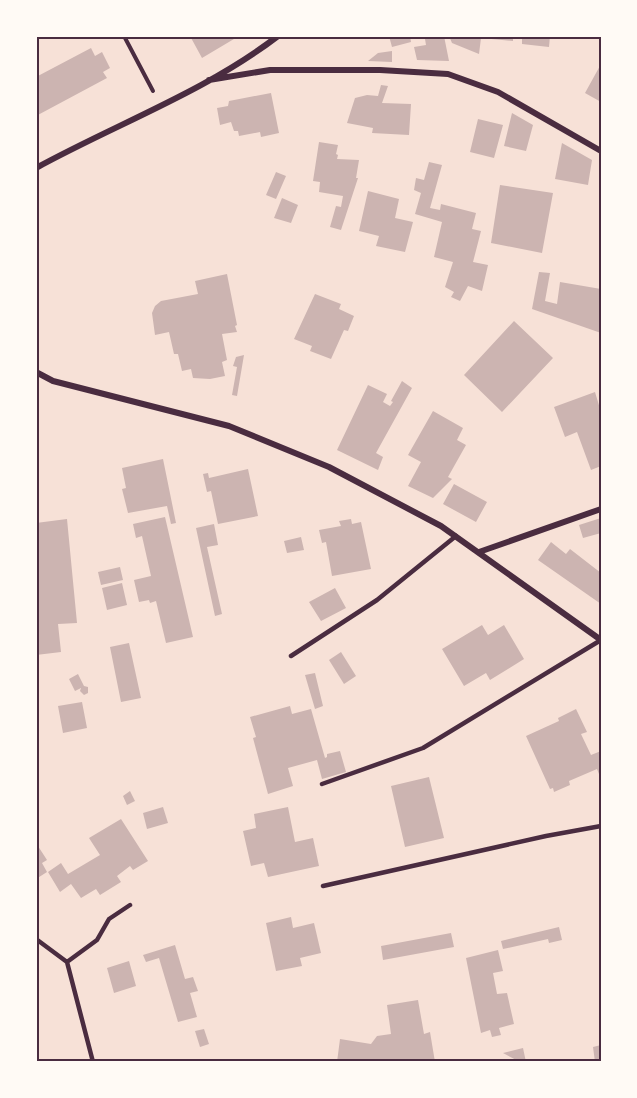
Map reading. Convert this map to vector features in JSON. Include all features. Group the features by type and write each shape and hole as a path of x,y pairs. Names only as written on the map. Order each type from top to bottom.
{"street":[{"path":"36,168 209,80 278,36"},
{"path":"209,80 270,70 380,70 448,74 498,92 601,151"},
{"path":"36,372 53,381 229,426 329,467 441,526 601,640"},
{"path":"479,552 601,509"}],"lane":[{"path":"291,656 377,600 456,536"},
{"path":"322,784 423,748 601,640"},
{"path":"323,886 546,836 601,826"},
{"path":"67,962 97,940 109,919 130,905"},
{"path":"36,939 67,962 93,1062"}],"path":[{"path":"124,36 160,105"}],"building":[{"path":"190,36 239,36 202,58"},
{"path":"389,36 410,36 411,42 392,47"},
{"path":"444,36 449,61 417,60 414,47 426,45 425,39"},
{"path":"449,36 550,36 549,47 522,44 522,39 513,38 513,41 481,38 479,54 452,43"},
{"path":"91,48 95,56 102,52 110,68 103,72 107,78 36,116 36,77"},
{"path":"392,51 392,62 368,61 378,53"},
{"path":"601,64 601,102 585,93"},
{"path":"381,85 388,86 382,103 411,104 409,135 372,133 373,128 347,123 355,98 367,95 378,96"},
{"path":"271,93 279,133 261,137 260,132 239,136 238,131 234,131 231,122 220,125 217,108 228,106 229,101"},
{"path":"512,113 533,125 526,151 504,146"},
{"path":"478,119 503,125 494,158 470,152"},
{"path":"319,142 338,145 337,159 359,160 356,178 358,178 341,230 330,227 336,206 341,207 343,196 319,192 320,182 313,181"},
{"path":"562,143 592,160 588,185 555,179"},
{"path":"429,162 442,165 430,208 440,210 441,204 476,213 472,229 481,231 473,262 488,265 482,291 468,286 460,301 451,297 454,292 445,287 453,262 434,257 442,222 415,214 421,193 414,190 416,178 424,180"},
{"path":"276,172 286,176 276,199 266,195"},
{"path":"500,185 553,193 542,253 491,243"},
{"path":"368,191 399,199 395,218 413,222 405,252 376,246 379,236 359,231"},
{"path":"282,198 298,205 291,223 274,218"},
{"path":"539,272 550,273 545,301 557,304 560,282 601,289 601,333 532,309"},
{"path":"227,274 237,332 222,334 227,360 222,362 225,376 210,379 193,378 191,369 182,371 178,354 174,354 169,332 155,335 152,313 161,301 198,294 195,281"},
{"path":"315,294 341,304 339,309 354,316 348,331 344,330 331,359 310,351 312,346 294,339"},
{"path":"514,321 553,358 502,412 464,375"},
{"path":"244,355 237,396 232,395 237,367 233,366 236,357"},
{"path":"402,381 412,388 376,453 383,457 378,470 337,450 368,385 387,394 383,402 390,406"},
{"path":"595,392 601,412 601,466 591,470 577,432 565,437 554,407"},
{"path":"433,411 463,428 457,440 466,445 448,477 452,479 433,498 408,486 421,462 408,455"},
{"path":"163,459 176,523 171,524 167,506 128,513 122,489 126,488 122,468"},
{"path":"248,469 258,516 218,524 211,491 207,492 203,474 208,473 209,478"},
{"path":"454,484 487,502 476,522 443,504"},
{"path":"165,517 193,637 166,643 156,601 139,602 134,580 151,576 142,536 136,538 133,524"},
{"path":"601,518 601,533 583,538 579,525"},
{"path":"67,519 77,623 58,624 61,652 36,655 36,523"},
{"path":"351,519 352,524 361,522 371,569 332,576 326,542 322,543 319,530 341,526 339,521"},
{"path":"214,524 218,545 207,547 222,614 215,616 196,528"},
{"path":"301,537 304,550 287,553 284,541"},
{"path":"551,542 566,554 570,549 601,573 601,604 538,560"},
{"path":"120,567 123,580 101,585 98,572"},
{"path":"122,583 127,605 107,610 102,588"},
{"path":"335,588 346,608 321,621 309,602"},
{"path":"482,625 488,635 504,625 524,659 490,680 486,673 464,686 442,649"},
{"path":"129,643 141,698 121,702 110,647"},
{"path":"341,652 356,676 344,684 329,660"},
{"path":"315,673 323,706 315,709 305,675"},
{"path":"78,674 84,686 88,687 88,693 84,695 80,691 81,688 75,691 69,679"},
{"path":"82,702 87,728 63,733 58,706"},
{"path":"290,706 292,714 311,709 325,758 327,754 340,751 346,772 322,779 317,760 288,768 293,786 268,794 253,738 256,737 250,717"},
{"path":"576,709 587,732 581,734 591,755 601,751 601,779 597,769 569,781 570,785 554,792 553,788 550,789 526,736 559,721 558,718"},
{"path":"429,777 444,838 405,847 391,786"},
{"path":"130,791 135,801 127,805 123,796"},
{"path":"163,807 168,823 147,829 143,813"},
{"path":"288,807 295,842 313,838 319,866 268,877 264,863 251,866 243,831 256,828 254,814"},
{"path":"121,819 148,861 133,870 130,866 117,876 121,882 100,895 96,889 81,898 71,884 60,892 48,872 61,863 68,874 100,855 89,838"},
{"path":"36,843 47,860 42,863 47,872 36,879"},
{"path":"291,917 293,928 314,923 321,953 300,958 302,966 276,971 266,923"},
{"path":"559,927 562,940 549,943 548,939 503,949 501,941"},
{"path":"451,933 454,947 383,960 381,946"},
{"path":"175,945 185,979 193,977 198,991 190,993 197,1017 178,1022 159,958 146,962 143,955"},
{"path":"498,950 503,971 493,973 497,994 507,993 514,1024 499,1028 501,1035 492,1037 490,1030 481,1033 466,958"},
{"path":"129,961 136,986 114,993 107,968"},
{"path":"418,1000 424,1034 430,1032 435,1062 337,1062 340,1039 371,1044 377,1036 391,1034 387,1005"},
{"path":"204,1029 209,1044 200,1047 195,1031"},
{"path":"601,1045 601,1062 595,1062 593,1047"},
{"path":"523,1048 526,1062 520,1062 503,1053"}]}
